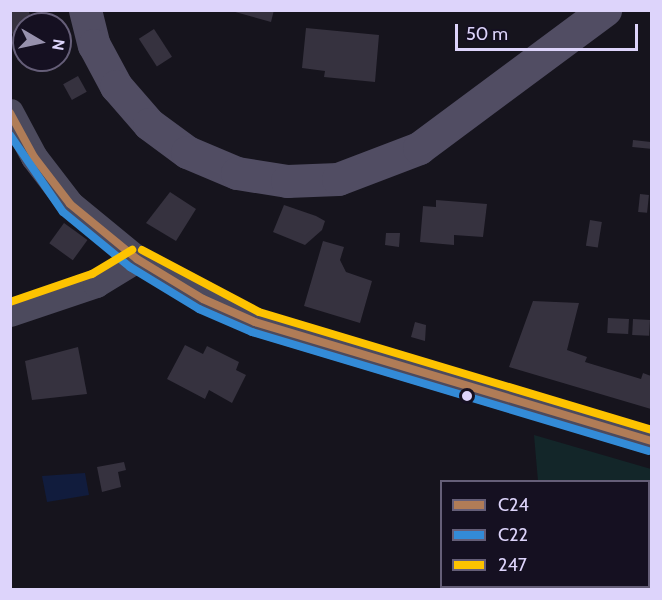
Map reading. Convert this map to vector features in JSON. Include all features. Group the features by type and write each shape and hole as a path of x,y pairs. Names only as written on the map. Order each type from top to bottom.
{"main road":[{"path":"86,10 94,45 116,86 148,123 187,152 237,173 287,181 338,179 419,148 605,10"}],"street":[{"path":"10,112 34,157 70,204 137,259 203,299 255,322 651,441"},
{"path":"10,313 96,284 137,259"}],"green space":[{"path":"534,435 651,469 651,589 630,588 650,588 650,480 538,480"}],"water":[{"path":"85,473 89,495 47,502 42,476"}],"building":[{"path":"10,10 28,10 29,12 12,12 12,33"},
{"path":"228,10 274,10 271,22"},
{"path":"306,28 379,35 375,82 324,77 325,71 302,68"},
{"path":"154,29 172,57 157,66 139,39"},
{"path":"78,76 87,92 72,100 63,84"},
{"path":"633,140 651,142 650,149 632,147"},
{"path":"170,192 196,209 176,241 146,223"},
{"path":"640,194 649,195 647,213 638,212"},
{"path":"436,200 487,204 483,237 454,235 454,245 420,242 423,206 436,207"},
{"path":"284,205 325,221 322,230 305,245 273,232"},
{"path":"590,220 602,222 598,248 586,246"},
{"path":"64,223 87,240 73,260 49,243"},
{"path":"386,233 400,233 399,247 385,245"},
{"path":"323,241 344,247 340,260 346,272 372,281 360,323 304,306"},
{"path":"533,301 579,303 567,350 587,357 585,362 641,379 643,373 651,376 651,409 509,367"},
{"path":"608,318 629,319 628,334 607,333"},
{"path":"633,319 650,320 649,336 632,335"},
{"path":"415,322 426,325 425,341 411,337"},
{"path":"185,345 203,354 207,346 239,362 236,370 246,375 232,403 209,390 205,399 167,379"},
{"path":"78,347 87,394 32,400 25,361"},
{"path":"124,462 126,470 118,472 121,487 102,492 97,467"}],"transit line":[{"name":"C24","path":"10,113 34,157 70,204 137,259 203,299 255,322 652,441"},
{"name":"C22","path":"10,135 63,212 130,267 199,309 252,332 649,451"},
{"name":"247","path":"10,302 92,274 132,250"},
{"name":"247","path":"142,250 259,312 652,430"}]}
